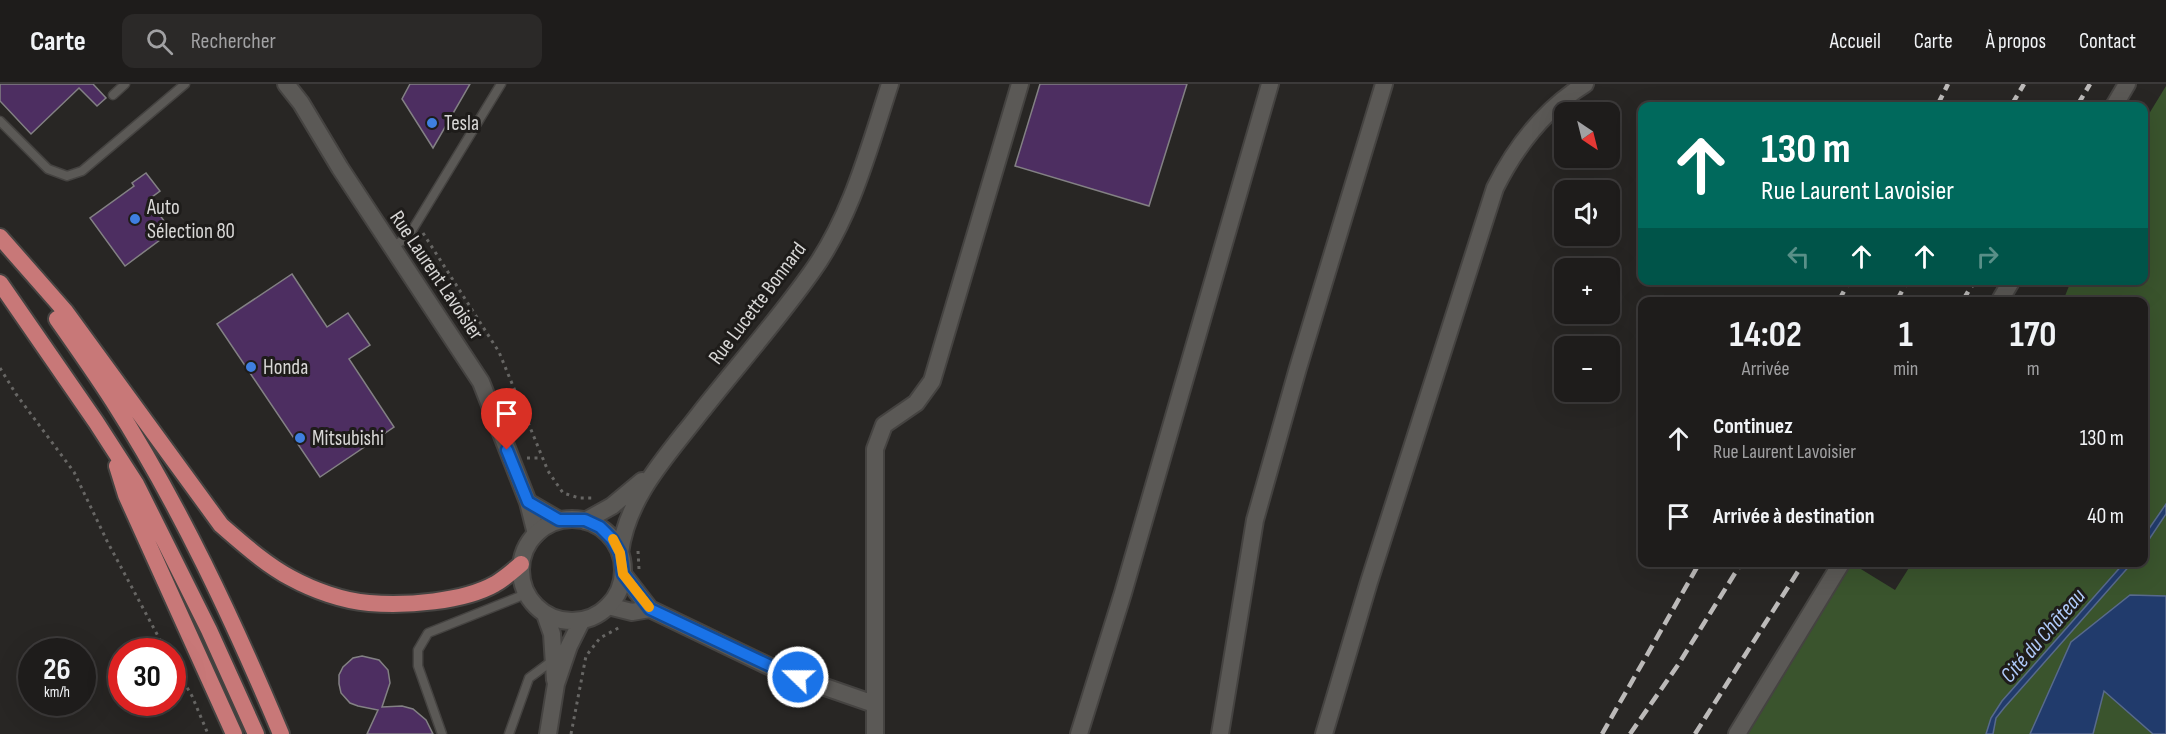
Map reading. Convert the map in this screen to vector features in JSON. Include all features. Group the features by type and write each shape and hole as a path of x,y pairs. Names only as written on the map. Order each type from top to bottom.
{"highway":[{"path":"0,237 64,311 221,525 254,554 290,578 328,593 368,603 426,603 474,593 494,585 521,564"},
{"path":"0,242 55,315 114,402 181,518 254,669 281,734"},
{"path":"0,284 136,484 209,630 256,734"},
{"path":"110,445 126,495 234,734"}],"street":[{"name":"Rue Laurent Lavoisier","path":"286,84 301,103 340,168 481,382 528,502 536,534"},
{"name":"Rue Lucette Bonnard","path":"620,553 623,533 634,503 658,466 812,272 838,227 859,176 890,84"},
{"path":"875,734 875,449 884,425 916,403 932,381 1020,84"},
{"path":"1079,734 1270,84"},
{"path":"1220,734 1255,520 1298,368 1384,84"},
{"path":"1324,734 1369,582 1495,188 1516,151 1536,124 1585,84"},
{"path":"2116,102 2127,84"},
{"name":"Rue Lucette Bonnard","path":"585,520 612,506 658,466"},
{"path":"528,502 559,520"},
{"path":"559,520 585,520 600,527 612,539 620,553 623,574 615,597 608,606 596,615 582,620 563,621 537,608 526,594 522,584 521,564 523,553 536,534 547,525 559,520"},
{"path":"1737,734 1839,567"},
{"path":"623,574 650,609 779,670 874,704"},
{"path":"608,606 632,612 650,609"},
{"path":"545,614 552,634 552,661 556,684"},
{"path":"548,734 556,684 569,646 582,620"}],"lane":[{"path":"113,95 125,84"},
{"path":"0,121 48,169 66,176 82,171 185,84"},
{"path":"392,248 408,237 501,84"},
{"path":"442,734 418,666 418,650 428,633 526,594"},
{"path":"509,734 530,678 552,661"}],"path":[{"path":"416,224 431,243 499,352 548,471 563,493 579,498 592,498 612,506"},
{"path":"0,368 16,394 74,472 107,541 159,638"},
{"path":"186,686 208,734"}],"green space":[{"path":"2166,86 2166,734 1737,734 1840,567 1858,567 1895,590 1909,567 2148,567 2148,297 2065,297 2069,285 2148,285 2148,115"}],"water":[{"path":"2166,504 2166,514 2148,541 2148,530"},
{"path":"2120,567 2128,567 2004,708 1996,718 1993,734 1986,734 1991,718 2002,701"},
{"path":"2130,595 2166,596 2166,734 2153,734 2104,691 2093,734 2030,734 2071,642"}],"building":[{"path":"0,84 93,84 106,98 97,106 79,88 31,134 0,101"},
{"name":"Tesla","path":"410,84 470,84 433,148 402,99"},
{"path":"1040,84 1187,84 1149,206 1015,166"},
{"path":"146,173 160,191 148,200 172,231 125,266 90,218 134,186 132,183"},
{"path":"292,274 327,327 348,313 370,345 349,359 394,427 320,477 217,324"},
{"path":"362,656 379,660 388,670 390,683 382,707 402,706 413,709 426,720 433,734 367,734 378,710 350,703 341,693 339,684 339,675 343,667 353,658"}],"railway":[{"path":"1939,102 1948,84"},
{"path":"2013,102 2024,84"},
{"path":"2079,102 2090,84"},
{"path":"1841,297 1847,285"},
{"path":"1899,297 1905,285"},
{"path":"1965,297 1972,285"},
{"path":"1602,734 1697,567"},
{"path":"1630,734 1678,665 1739,567"},
{"path":"1695,734 1801,567"}],"slow traffic":[{"path":"613,539 620,553 623,574 649,607"}],"place":[{"name":"Tesla","path":"432,123"},
{"name":"Auto Sélection 80","path":"135,219"},
{"name":"Honda","path":"251,367"},
{"name":"Mitsubishi","path":"300,438"}],"route":[{"path":"507,450 528,502 559,520 585,520 600,527 612,539 620,553 623,574 650,609 798,677"}],"water label":[{"name":"Cité du Château","path":"2042,635"}]}
